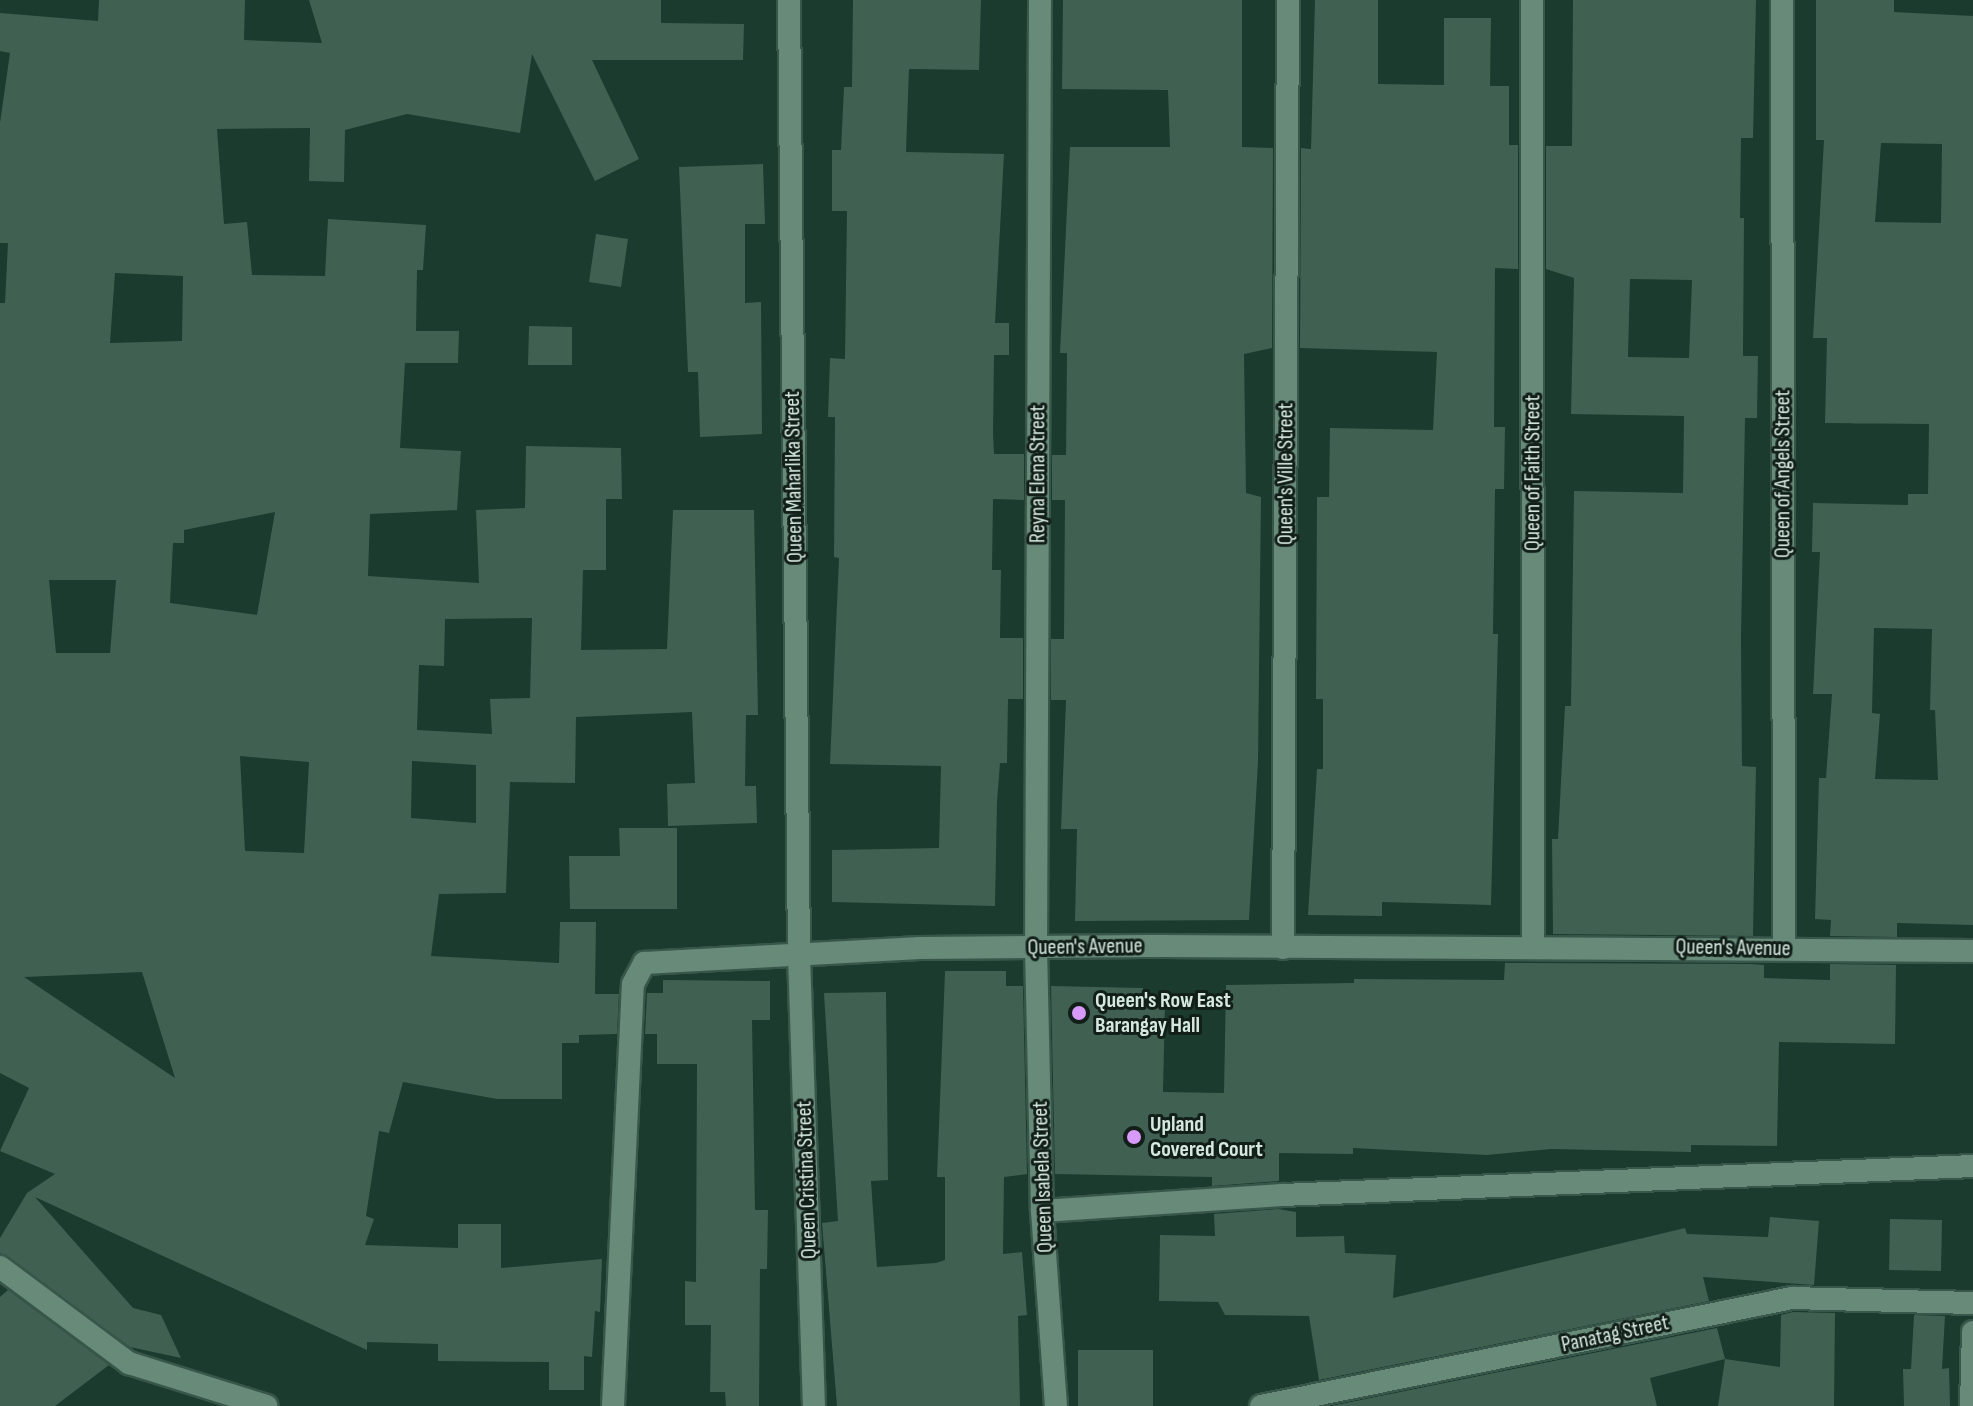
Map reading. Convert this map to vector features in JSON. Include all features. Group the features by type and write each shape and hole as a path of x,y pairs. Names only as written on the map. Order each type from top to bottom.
{"street":[{"name":"Queen Maharlika Street","path":"789,0 799,955"},
{"name":"Reyna Elena Street","path":"1036,948 1040,0"},
{"name":"Queen's Ville Street","path":"1283,948 1288,0"},
{"name":"Queen of Faith Street","path":"1532,0 1533,946"},
{"name":"Queen of Angels Street","path":"1782,0 1784,948"},
{"name":"Queen's Avenue","path":"613,1406 633,984 644,963 1036,948 1533,946 1973,951"},
{"name":"Queen Isabela Street","path":"1036,948 1042,1211 1056,1406"},
{"name":"Queen Cristina Street","path":"799,955 814,1406"},
{"path":"1042,1211 1282,1195 1973,1166"},
{"path":"0,1267 129,1363 266,1406"},
{"name":"Panatag Street","path":"1261,1406 1792,1298 1973,1303"},
{"path":"1971,1406 1973,1332"}],"building":[{"path":"99,0 245,0 244,40 322,43 309,0 661,0 661,23 744,24 743,60 592,60 639,159 595,181 532,54 520,133 407,114 345,130 344,182 309,181 310,128 217,129 224,224 247,222 252,275 325,276 328,219 426,225 423,270 417,270 416,331 459,331 458,363 405,363 400,448 461,451 457,510 370,514 368,576 479,583 476,510 525,508 526,446 621,448 622,499 606,499 606,570 583,570 581,650 667,649 673,510 754,510 758,715 746,715 745,786 756,786 757,823 668,826 667,784 695,783 692,712 576,717 575,783 510,782 506,893 439,894 431,956 559,963 560,922 596,922 595,994 619,994 617,1034 579,1035 579,1043 562,1043 562,1099 497,1099 403,1082 389,1133 379,1131 366,1216 374,1219 365,1245 458,1248 458,1224 501,1224 501,1268 602,1259 600,1312 595,1311 592,1357 584,1356 584,1390 549,1390 549,1362 438,1361 438,1344 367,1342 367,1350 35,1197 133,1308 161,1315 181,1358 130,1347 0,1253 0,1238 27,1193 55,1174 0,1151 29,1088 0,1073 0,303 5,303 8,243 0,243 0,123 10,53 0,51 0,13 98,21","holes":["115,273 183,276 182,341 110,343","275,512 257,615 170,603 173,543 184,543 184,530","49,580 116,580 110,653 56,653","532,618 530,698 490,699 492,734 417,730 419,665 444,666 445,619","240,756 309,762 304,853 245,851","412,761 476,765 476,823 411,818","142,972 175,1078 24,977"]},
{"path":"853,0 981,0 979,70 909,69 906,152 1004,154 995,323 1009,323 1009,355 994,355 994,454 1024,454 1024,500 993,499 992,570 1001,570 1000,638 1023,638 1023,699 1008,699 1007,763 1000,763 997,802 995,906 832,902 832,850 939,848 941,766 830,764 839,558 834,557 835,417 828,417 830,358 845,359 847,211 832,211 832,150 841,150 844,87 852,87"},
{"path":"1063,0 1242,0 1242,147 1273,148 1272,348 1244,354 1246,493 1261,497 1258,762 1249,920 1075,921 1077,829 1061,829 1066,700 1051,700 1051,639 1064,639 1065,500 1052,500 1052,455 1066,455 1067,353 1060,353 1070,147 1170,147 1168,90 1062,89"},
{"path":"1315,0 1378,0 1378,84 1444,85 1444,18 1491,18 1490,86 1509,86 1509,145 1518,145 1518,269 1495,268 1494,427 1505,427 1504,489 1495,489 1493,634 1498,634 1491,905 1382,902 1382,916 1308,915 1317,769 1323,769 1323,699 1316,699 1317,497 1329,497 1330,428 1433,430 1437,352 1300,348 1301,148 1311,149"},
{"path":"1573,0 1756,0 1753,138 1741,138 1740,218 1744,218 1743,356 1758,356 1757,418 1745,418 1741,639 1742,766 1756,767 1753,936 1553,934 1552,839 1558,839 1565,706 1571,706 1574,491 1683,493 1684,416 1571,414 1574,278 1546,269 1546,146 1572,146","holes":["1630,279 1692,280 1689,358 1628,357"]},
{"path":"1816,0 1894,0 1894,12 1973,16 1973,925 1897,923 1897,937 1830,936 1831,920 1815,919 1819,778 1826,778 1832,694 1813,694 1820,552 1812,552 1813,503 1908,505 1908,494 1928,494 1929,424 1825,423 1827,338 1813,338 1824,140 1816,140","holes":["1881,143 1942,144 1941,223 1875,222","1874,628 1932,629 1930,710 1935,710 1938,780 1875,779 1880,714 1872,713"]},
{"path":"763,164 765,224 745,224 745,303 761,302 762,434 700,437 698,372 688,372 679,167"},
{"path":"596,234 628,239 621,287 589,282"},
{"path":"529,326 572,327 572,365 528,365"},
{"path":"619,828 677,828 677,909 570,909 569,856 620,856"},
{"path":"1505,963 1751,964 1764,965 1764,978 1830,980 1830,964 1896,965 1895,1044 1779,1042 1777,1146 1691,1145 1691,1152 1551,1149 1487,1155 1353,1148 1353,1154 1279,1153 1279,1181 1212,1186 1212,1177 1055,1174 1051,986 1143,988 1143,1004 1165,1004 1163,1092 1224,1093 1226,985 1354,983 1354,979 1504,980"},
{"path":"945,971 1006,971 1006,986 1023,986 1027,1174 1004,1177 1003,1254 1022,1252 1027,1315 1018,1316 1020,1406 837,1406 822,1223 838,1221 824,993 886,992 888,1180 871,1181 877,1267 936,1263 945,1260 945,1177 937,1177"},
{"path":"663,980 770,981 770,1020 752,1020 755,1210 768,1210 767,1269 760,1269 759,1406 726,1406 725,1392 710,1392 711,1325 685,1325 685,1281 696,1282 697,1064 657,1064 657,1034 645,1034 647,993 663,993"},
{"path":"1278,1209 1296,1212 1296,1237 1344,1236 1345,1253 1396,1255 1393,1298 1685,1228 1687,1234 1768,1237 1770,1217 1819,1221 1814,1285 1703,1277 1709,1301 1319,1380 1309,1316 1225,1315 1218,1302 1159,1301 1160,1235 1215,1236 1214,1214"},
{"path":"1890,1219 1942,1220 1941,1271 1889,1270"},
{"path":"8,1290 109,1365 55,1406 0,1406 0,1297"},
{"path":"1793,1312 1835,1313 1834,1406 1718,1406 1725,1359 1780,1367 1781,1315"},
{"path":"1914,1315 1945,1316 1942,1369 1949,1368 1950,1406 1904,1406 1903,1369 1911,1369"},
{"path":"1717,1328 1725,1359 1650,1378 1657,1406 1331,1406"},
{"path":"1078,1350 1153,1350 1153,1406 1078,1406"}],"place":[{"name":"Queen's Row East Barangay Hall","path":"1079,1013"},
{"name":"Upland Covered Court","path":"1134,1137"}]}
